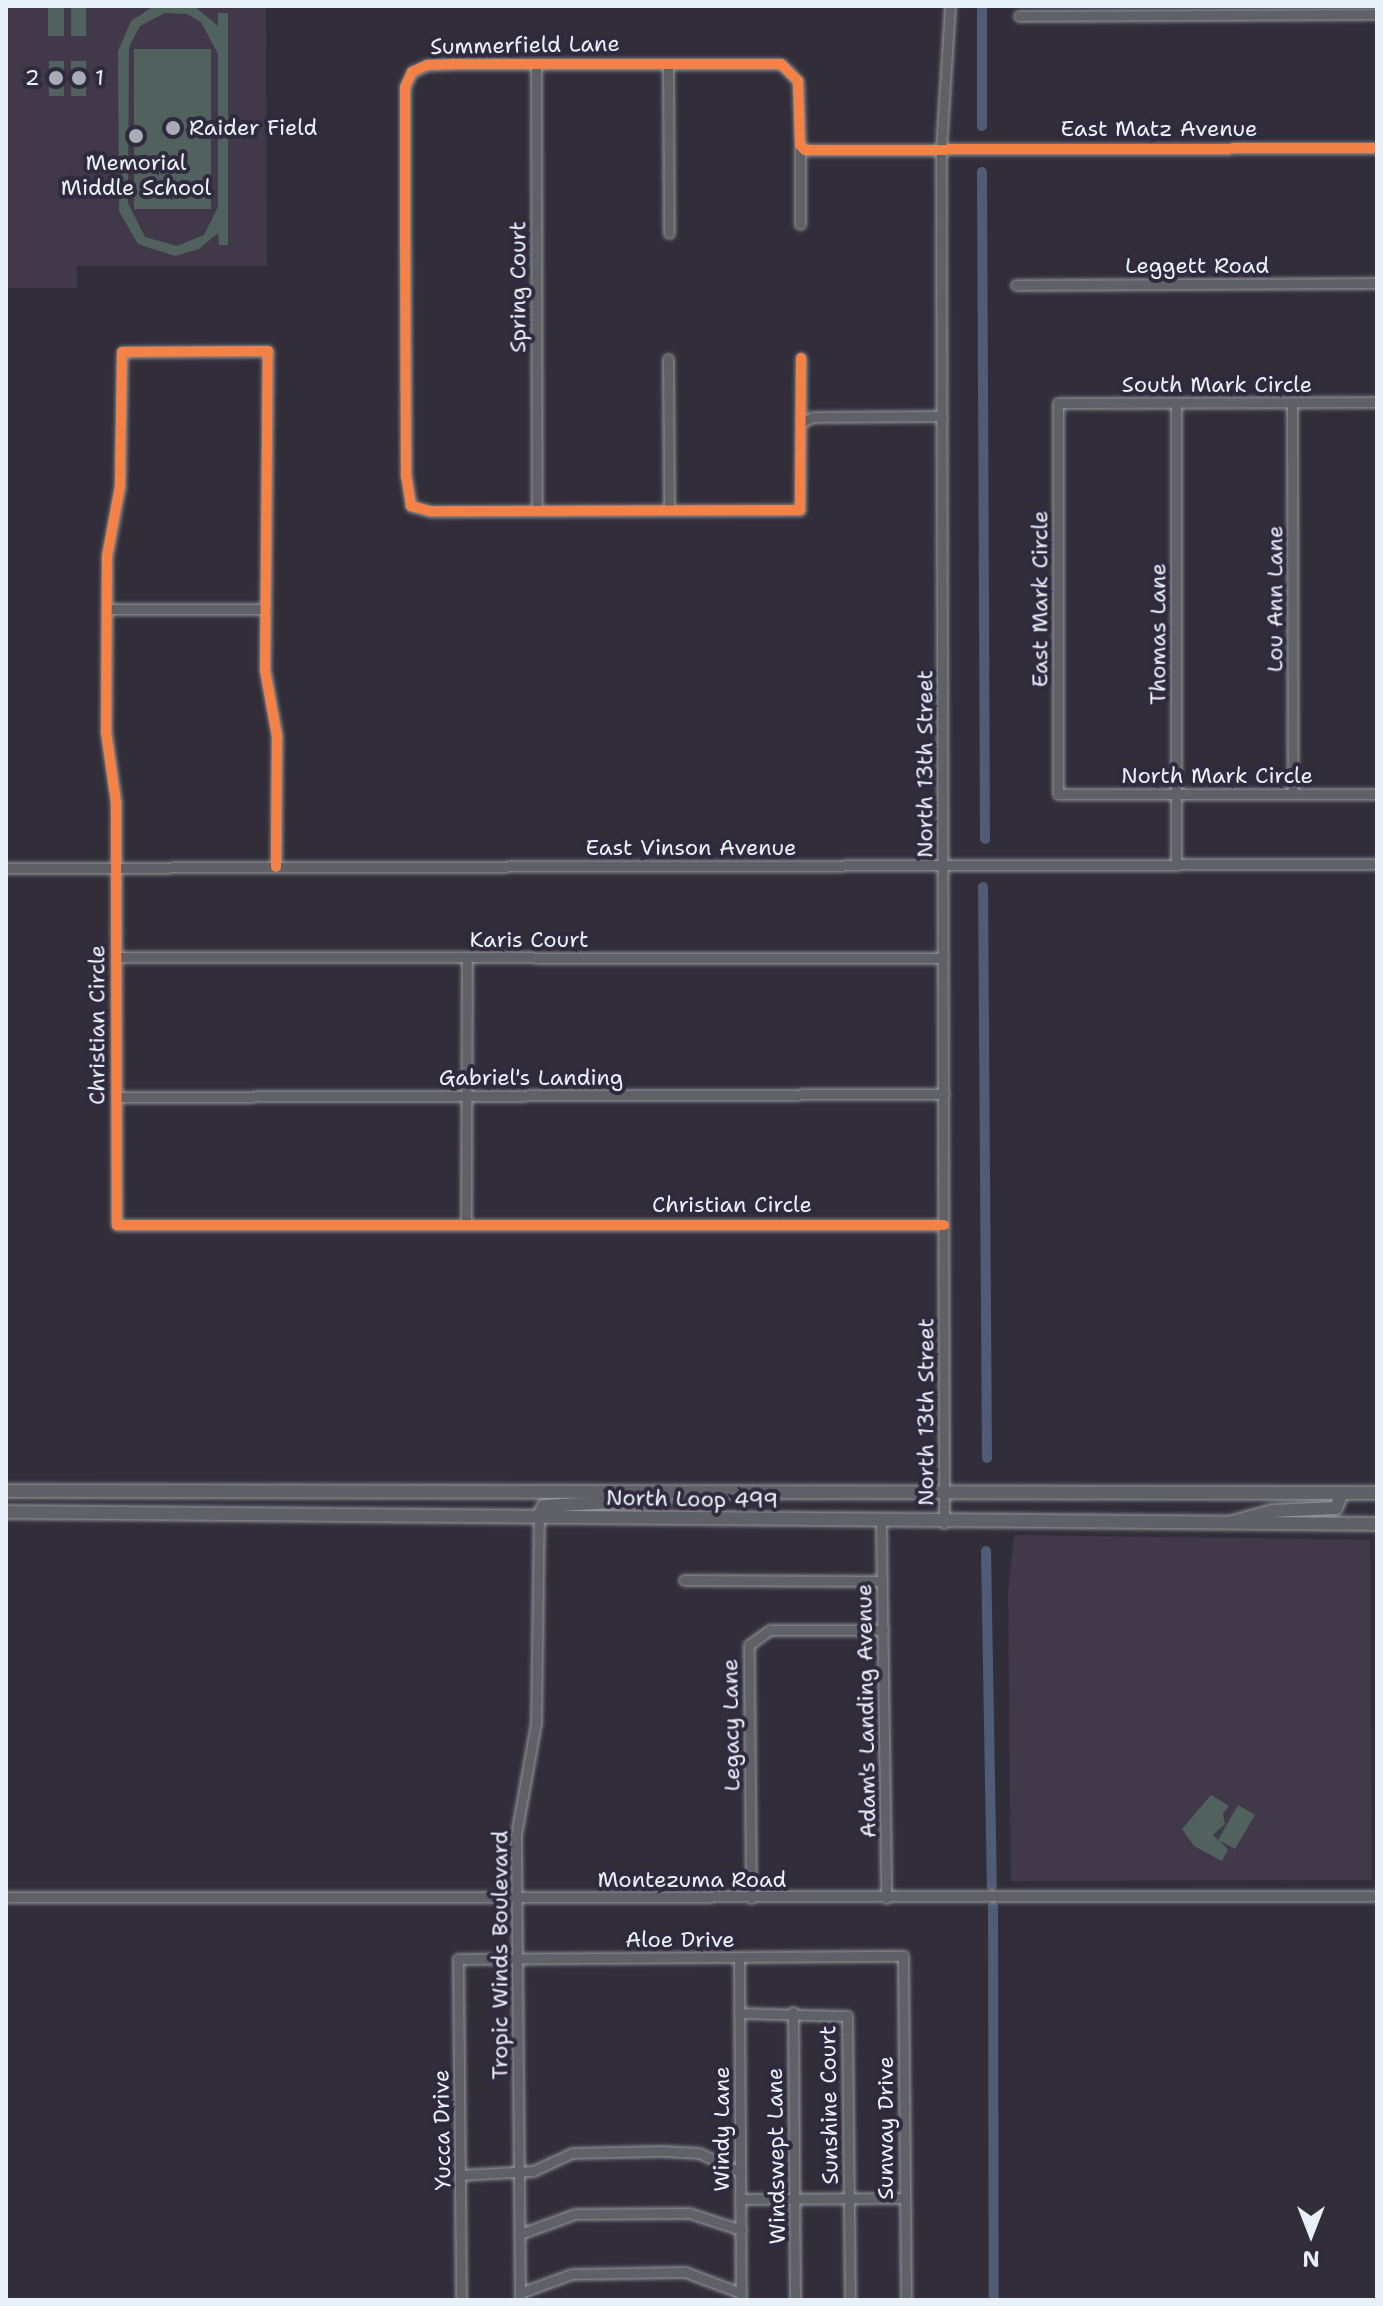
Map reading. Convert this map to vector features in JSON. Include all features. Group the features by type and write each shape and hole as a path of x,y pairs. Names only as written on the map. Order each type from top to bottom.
{"main road":[{"name":"North Loop 499","path":"6,1491 1377,1493"},
{"path":"539,1515 544,1506 643,1504 697,1493"},
{"path":"1226,1524 1273,1511 1336,1508 1342,1493"},
{"name":"North Loop 499","path":"6,1512 539,1515 881,1523 1377,1524"}],"street":[{"name":"North 13th Street","path":"944,1523 941,149 950,6"},
{"path":"1019,16 1377,14"},
{"name":"Summerfield Lane","path":"537,510 423,511 408,502 405,276 407,79 427,65 772,63 789,68 798,81 800,145"},
{"name":"Spring Court","path":"536,64 537,510"},
{"path":"668,64 669,233"},
{"path":"800,224 800,145 810,150 941,149"},
{"name":"East Matz Avenue","path":"941,149 1377,148"},
{"name":"Leggett Road","path":"1016,285 1377,283"},
{"name":"Christian Circle","path":"266,609 268,351 122,352 120,486 107,556 106,732 116,802 117,1225 944,1225"},
{"path":"537,510 800,510 801,358"},
{"path":"668,359 669,510"},
{"name":"South Mark Circle","path":"1058,403 1377,402"},
{"name":"East Mark Circle","path":"1058,403 1058,794"},
{"name":"Thomas Lane","path":"1176,403 1176,865"},
{"name":"Lou Ann Lane","path":"1292,403 1293,794"},
{"path":"802,422 813,417 942,416"},
{"path":"107,609 266,609 266,687 277,736 276,867"},
{"name":"North Mark Circle","path":"1058,794 1377,794"},
{"name":"East Vinson Avenue","path":"6,868 1377,864"},
{"name":"Karis Court","path":"116,957 943,958"},
{"path":"466,1223 467,958"},
{"name":"Gabriel's Landing","path":"118,1097 944,1094"},
{"name":"Tropic Winds Boulevard","path":"520,2296 516,1898 519,1810 536,1723 539,1515"},
{"name":"Adam's Landing Avenue","path":"881,1523 886,1898"},
{"path":"684,1580 882,1581"},
{"name":"Legacy Lane","path":"751,1898 749,1645 770,1630 883,1630"},
{"name":"Montezuma Road","path":"6,1897 1377,1896"},
{"name":"Aloe Drive","path":"458,1959 903,1956"},
{"name":"Sunway Drive","path":"903,1956 906,2300"},
{"name":"Windy Lane","path":"739,1957 741,2296"},
{"name":"Yucca Drive","path":"458,1959 461,2300"},
{"name":"Sunshine Court","path":"739,2013 793,2012 847,2016 850,2300"},
{"name":"Windswept Lane","path":"793,2012 795,2300"},
{"path":"460,2175 520,2172 572,2153 662,2151 699,2153 740,2172"},
{"path":"740,2199 905,2198"},
{"path":"520,2234 567,2215 590,2213 689,2213 741,2230"},
{"path":"520,2296 572,2274 685,2272 741,2296"}],"shaded area":[{"name":"Memorial Middle School","path":"6,6 266,6 267,266 77,266 77,288 6,288"},
{"path":"48,6 64,6 64,36 48,36"},
{"path":"71,6 86,6 86,36 71,36"},
{"path":"154,6 194,6 218,26 218,13 228,13 228,245 219,245 218,233 199,249 175,256 138,244 119,211 118,51 131,21","holes":["165,13 187,14 201,22 218,54 218,207 204,235 177,246 145,237 128,203 129,47 140,26"]},
{"name":"Raider Field","path":"134,49 211,49 211,209 134,209"},
{"name":"2","path":"49,61 64,61 64,96 49,96"},
{"name":"1","path":"71,61 86,61 86,96 71,96"},
{"path":"1014,1535 1370,1540 1372,1880 1011,1881 1008,1595"},
{"path":"1211,1795 1229,1806 1223,1814 1225,1824 1213,1835 1218,1840 1238,1805 1255,1815 1235,1849 1220,1841 1228,1850 1222,1861 1194,1846 1182,1829"}],"waterway":[{"path":"982,9 982,126"},
{"path":"982,172 985,839"},
{"path":"983,887 987,1458"},
{"path":"986,1551 992,1886"},
{"path":"993,1906 994,2300"}],"cycle path":[{"path":"801,358 800,510 430,511 411,506 406,476 405,87 412,72 427,65 455,64 781,64 798,81 800,145 805,150 1377,148"},
{"path":"276,867 277,736 265,670 268,351 122,352 120,486 107,556 106,732 116,802 117,1225 944,1225"}],"place":[{"name":"2","path":"56,78"},
{"name":"1","path":"79,78"},
{"name":"Raider Field","path":"173,128"},
{"name":"Memorial Middle School","path":"136,136"}]}
